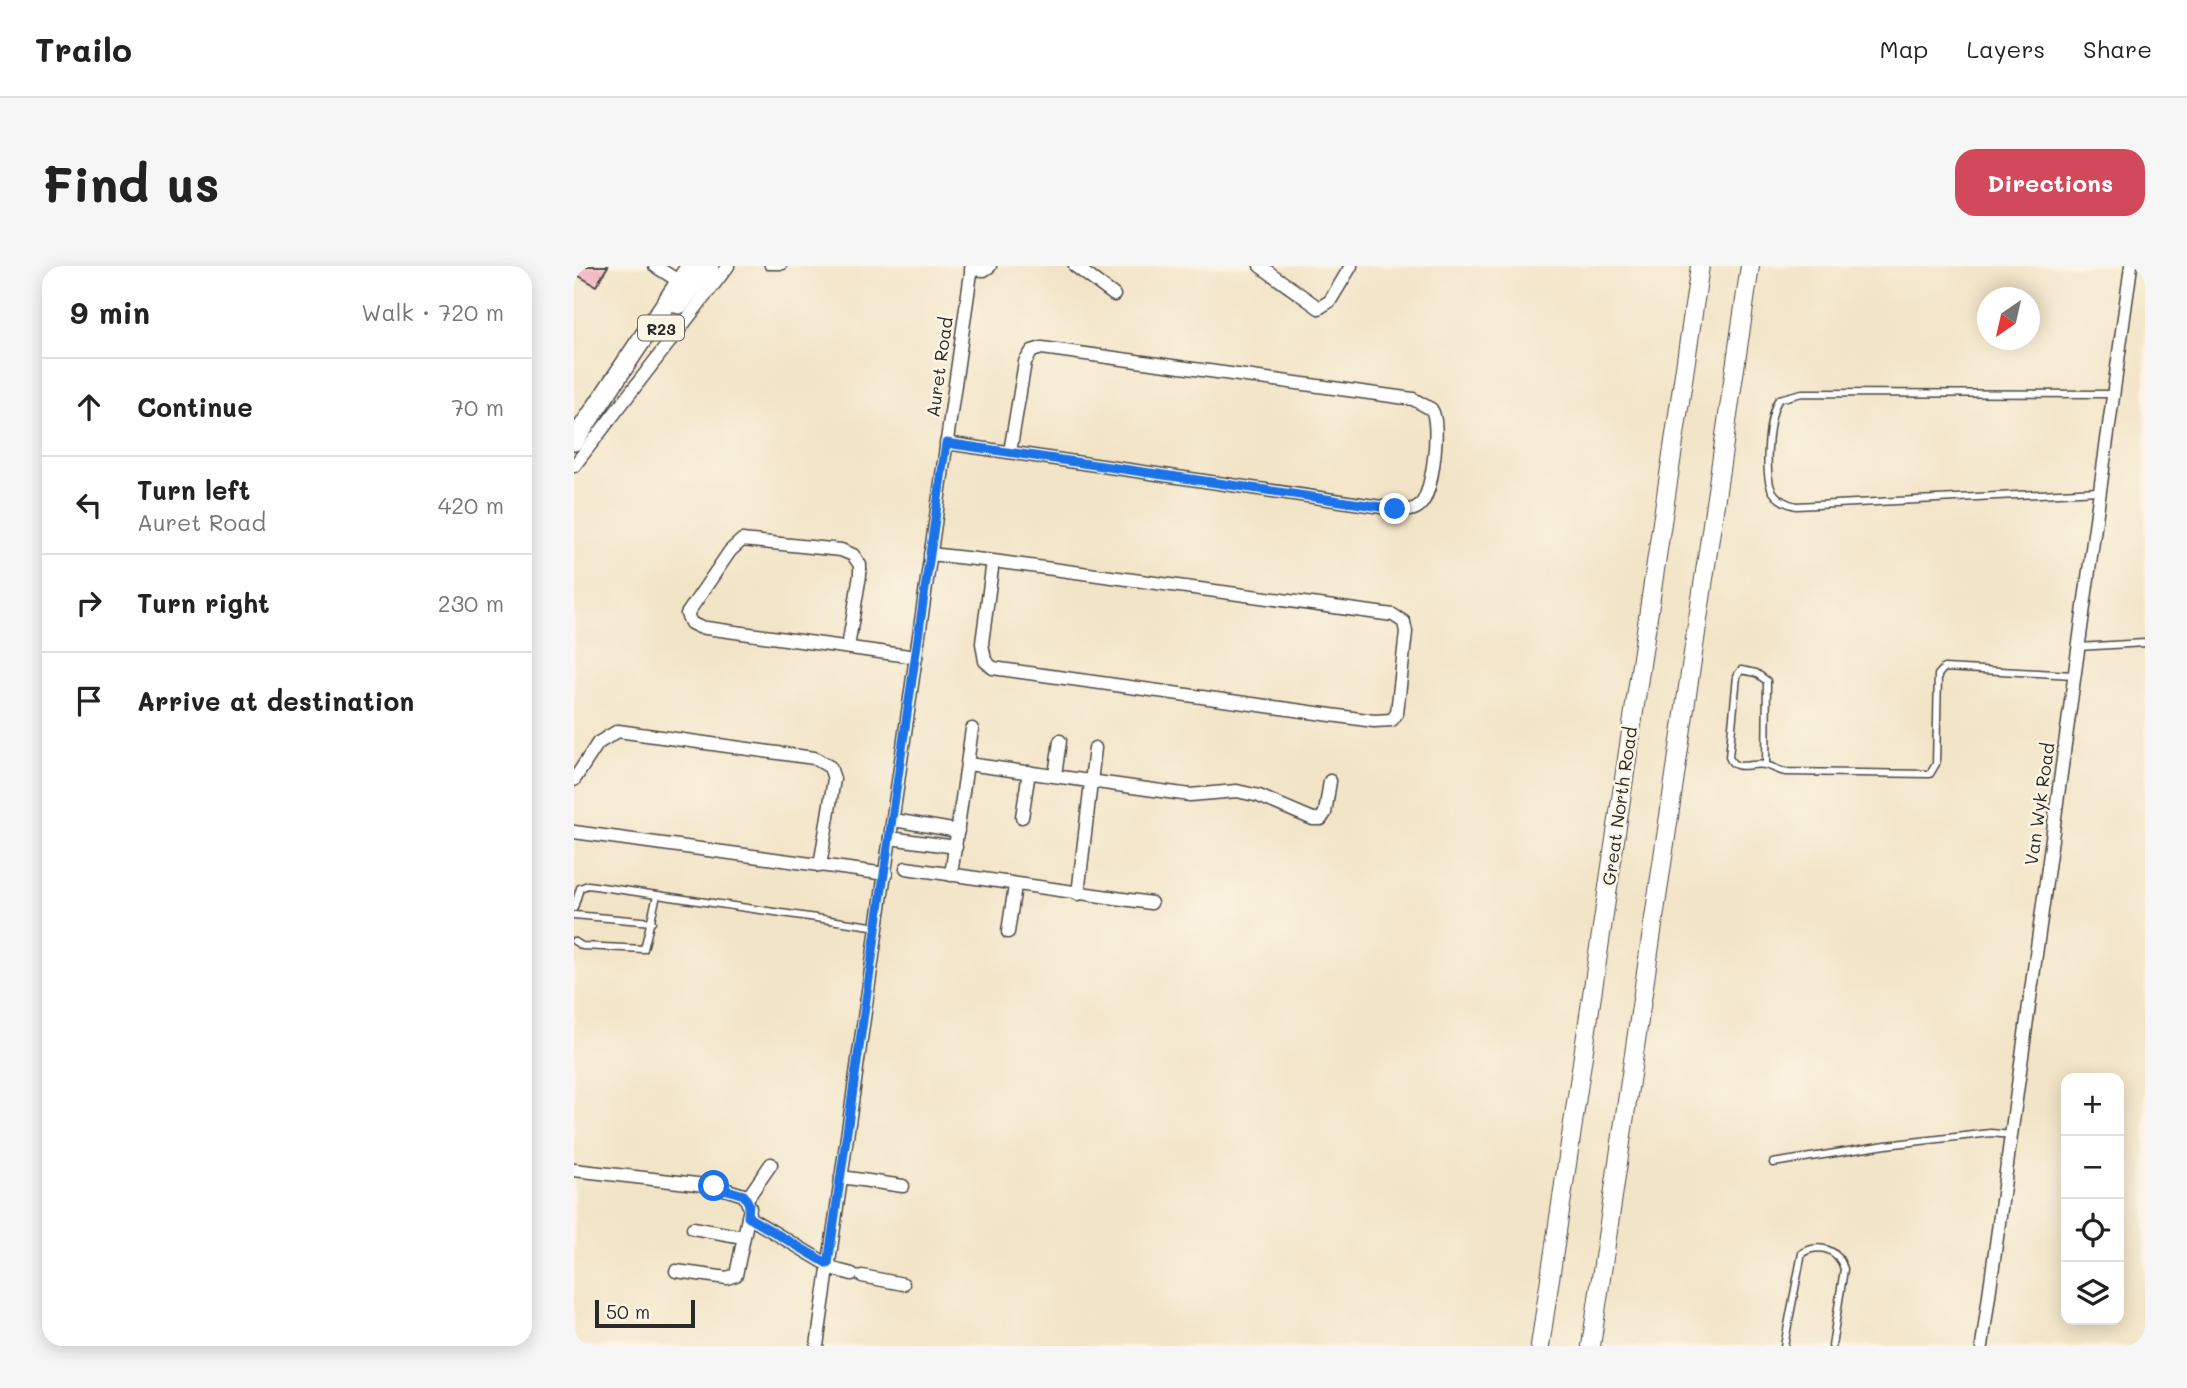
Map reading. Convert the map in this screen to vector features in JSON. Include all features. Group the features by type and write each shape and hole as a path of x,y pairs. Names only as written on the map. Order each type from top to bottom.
{"main road":[{"name":"R23","path":"610,388 624,377 709,266"},
{"name":"Great North Road","path":"1539,1346 1700,266"},
{"path":"1591,1346 1750,266"},
{"name":"R23","path":"574,441 685,274"}],"street":[{"path":"654,266 685,274"},
{"path":"574,466 728,266"},
{"path":"971,268 984,270 990,266"},
{"path":"1075,266 1114,295"},
{"path":"1260,266 1320,308 1330,301 1351,266"},
{"name":"Van Wyk Road","path":"1982,1346 2131,266"},
{"name":"Auret Road","path":"817,1346 971,268"},
{"path":"946,443 1411,510 1420,506 1428,492 1437,425 1431,409 1413,399 1038,348 1025,362 1010,452"},
{"path":"848,647 860,570 853,555 841,551 755,538 742,540 730,551 687,614 691,623 699,627 916,657"},
{"path":"930,554 993,561 1397,616 1404,622 1406,632 1397,713 1392,720 1374,721 993,668 985,662 982,643 993,561"},
{"path":"951,875 972,729"},
{"path":"574,780 598,743 618,731 814,758 830,767 834,779 821,866"},
{"path":"1055,775 1060,741"},
{"path":"1078,894 1095,747"},
{"path":"968,764 1190,795 1248,793 1313,820 1321,819 1325,813 1329,781"},
{"path":"1021,817 1029,772"},
{"path":"894,820 958,831"},
{"path":"574,832 886,874"},
{"path":"890,838 956,847"},
{"path":"906,869 1152,903"},
{"path":"1008,932 1015,886"},
{"path":"676,1270 733,1277 737,1271 748,1217 747,1199 771,1164"},
{"path":"574,1170 729,1188 747,1199"},
{"path":"841,1177 903,1186"},
{"path":"748,1217 828,1264 857,1275 903,1284"},
{"path":"693,1228 743,1237"}],"lane":[{"path":"768,266 783,266"},
{"path":"2099,491 1797,506 1778,498 1769,482 1770,418 1779,400 1802,393 2113,394"},
{"path":"2078,647 2145,643"},
{"path":"1766,765 1767,681 1756,673 1741,670 1737,676 1729,757 1737,766 1766,765 1786,772 1930,774 1936,764 1938,675 1944,668 2074,675"},
{"path":"574,908 580,888 588,885 878,927"},
{"path":"574,941 582,946 644,949 657,895"},
{"path":"574,915 652,922"},
{"path":"1773,1163 1899,1143 1991,1133 2011,1135"},
{"path":"1784,1346 1797,1267 1802,1253 1810,1248 1829,1250 1840,1257 1844,1269 1832,1346"}],"building":[{"path":"574,266 608,266 596,286 574,273"}],"route":[{"path":"714,1186 729,1188 744,1195 750,1208 748,1217 828,1264 894,820 946,443 1395,509"}]}
